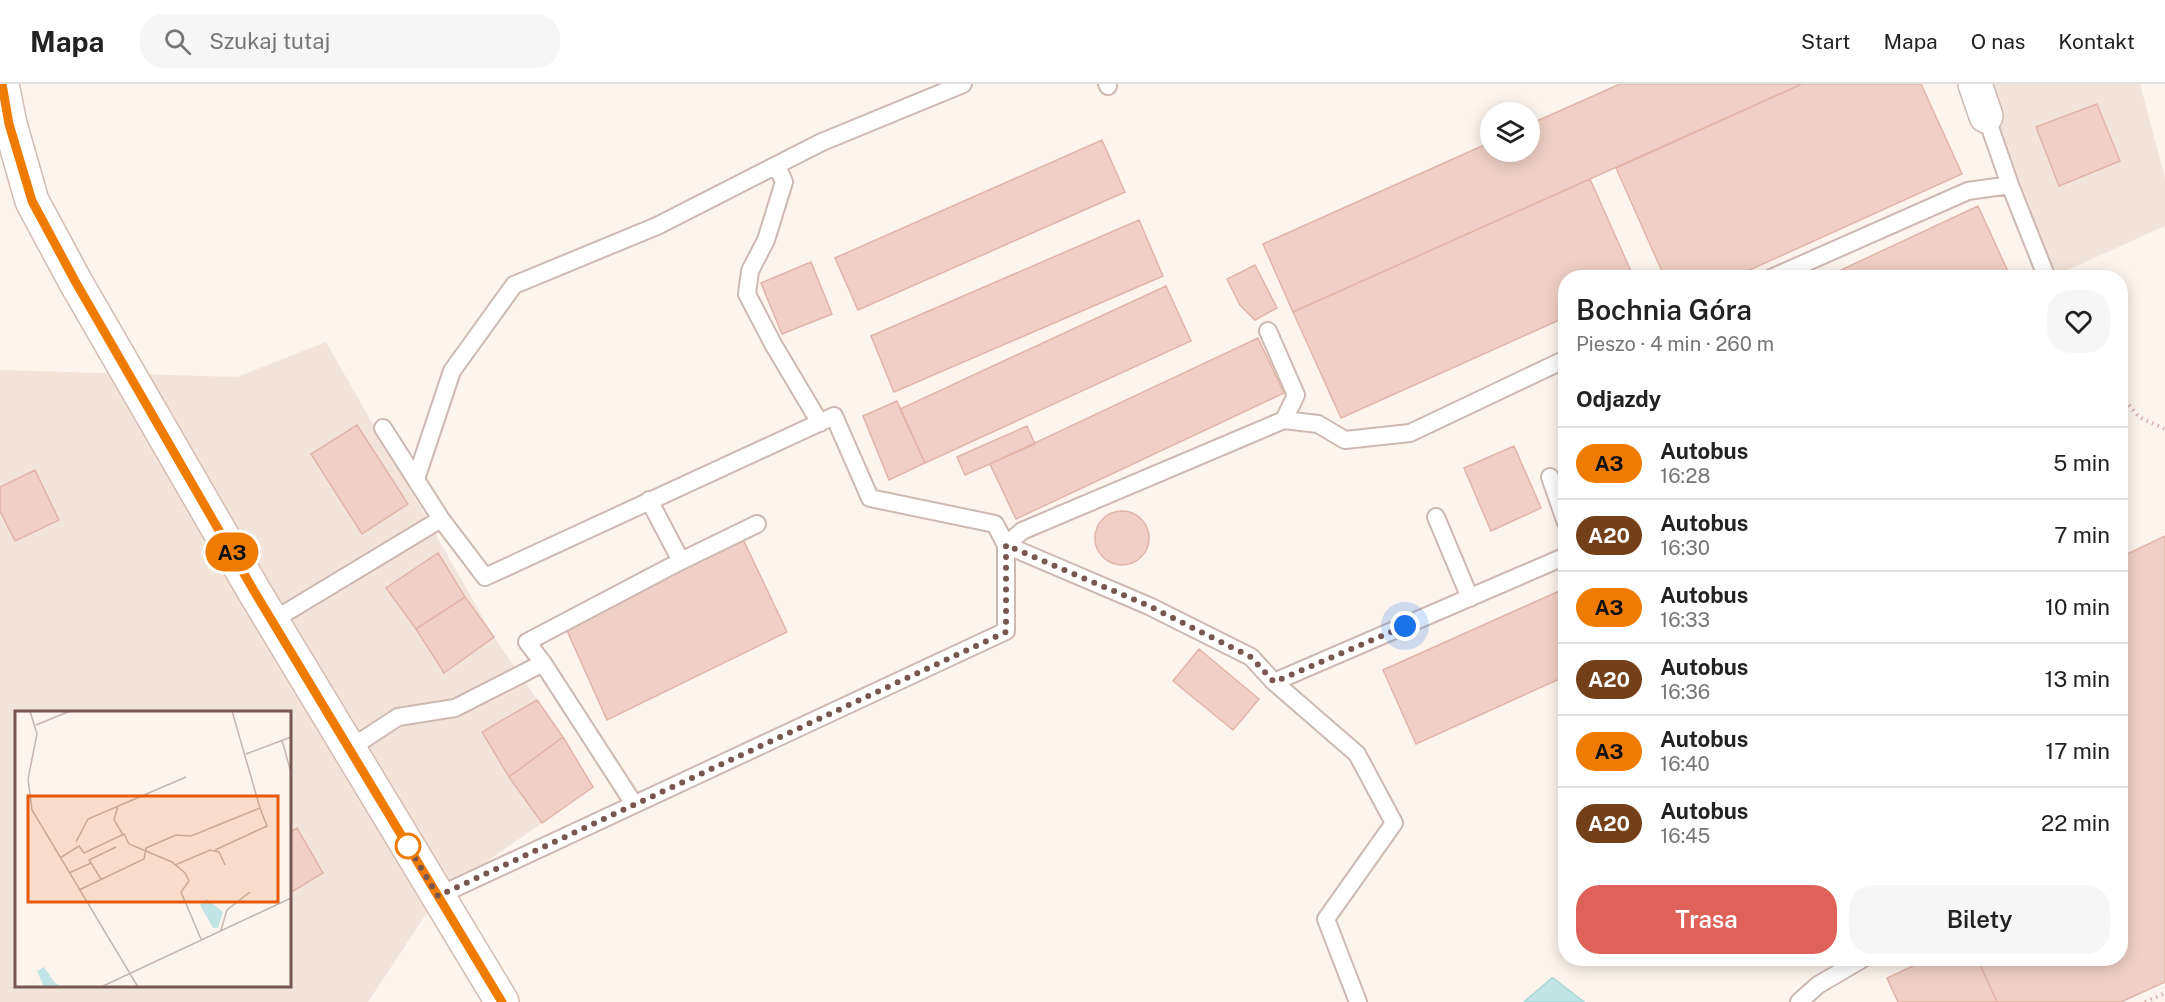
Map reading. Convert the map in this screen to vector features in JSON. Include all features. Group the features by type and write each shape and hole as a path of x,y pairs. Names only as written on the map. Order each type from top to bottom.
{"main road":[{"path":"2,84 9,124 32,201 75,281 272,621 502,1002"},
{"path":"1975,84 1986,116"}],"lane":[{"path":"416,479 452,371 514,285 657,226 822,142 963,84"},
{"path":"1986,116 2044,270"},
{"path":"777,166 784,182 766,240 750,271 747,294 773,344 820,423"},
{"path":"1789,270 1968,190 2010,185"},
{"path":"1268,332 1296,396 1284,420"},
{"path":"1006,545 1022,531 1284,420 1318,424 1345,440 1410,433 1558,363"},
{"path":"383,428 441,519 485,577 834,416 870,498 995,524 1006,545 1006,632 438,896"},
{"path":"1550,477 1558,500"},
{"path":"650,500 681,561"},
{"path":"1436,517 1470,598"},
{"path":"272,621 441,519"},
{"path":"634,804 527,642 757,524"},
{"path":"1006,545 1149,606 1251,657 1274,682 1357,754 1394,823 1326,919 1358,1002"},
{"path":"1274,682 1558,560"},
{"path":"349,749 398,717 454,708 543,663"},
{"path":"1799,1002 1818,985 1850,966"}],"path":[{"path":"2128,404 2139,417 2165,429"},
{"path":"2145,1002 2165,993"}],"shaded area":[{"path":"1975,84 2140,84 2165,178 2165,226 2068,270 2049,270"},
{"path":"326,342 494,637 563,737 593,787 438,896 368,1002 0,1002 0,370 237,377"}],"water":[{"path":"1553,978 1584,1002 1524,1002"}],"building":[{"path":"1620,84 1802,84 1293,312 1263,244 1480,147 1480,162 1540,162 1540,120"},
{"path":"1802,84 1921,84 1962,174 1750,270 1661,270 1616,168"},
{"path":"2097,104 2120,161 2059,186 2036,127"},
{"path":"1102,140 1125,192 858,310 835,258"},
{"path":"1590,179 1630,270 1558,270 1558,321 1341,418 1293,312"},
{"path":"1978,206 2007,270 1841,270"},
{"path":"1139,220 1163,276 894,392 871,336"},
{"path":"811,262 832,314 782,334 761,283"},
{"path":"1255,265 1277,308 1255,320 1240,305 1227,279"},
{"path":"1166,286 1191,341 925,463 900,409"},
{"path":"1258,338 1284,393 1016,519 990,464"},
{"path":"897,401 925,463 889,480 863,416"},
{"path":"357,425 408,504 362,534 311,454"},
{"path":"1027,426 1035,444 965,475 957,457"},
{"path":"1514,446 1541,508 1491,531 1464,468"},
{"path":"35,470 59,520 15,541 0,511 0,487"},
{"path":"1122,511 1132,513 1141,519 1147,528 1149,538 1147,548 1141,557 1132,563 1122,565 1112,563 1103,557 1097,548 1095,538 1097,528 1103,519 1112,513"},
{"path":"741,535 787,632 607,720 565,626"},
{"path":"2165,536 2165,982 2121,1002 1997,1002 1981,966 2128,966 2128,554"},
{"path":"438,553 465,597 416,629 386,588"},
{"path":"1558,592 1558,680 1416,744 1383,670"},
{"path":"465,597 494,637 444,673 416,629"},
{"path":"1199,649 1259,699 1233,730 1173,681"},
{"path":"537,700 563,737 509,777 482,732"},
{"path":"563,737 593,787 542,823 509,777"},
{"path":"297,828 323,873 291,892 291,831"},
{"path":"1913,966 1981,966 1997,1002 1898,1002 1887,978"}],"bus line":[{"name":"A3","path":"2,84 9,124 32,201 75,281 254,591 502,1002"}],"route":[{"path":"408,846 406,843 438,896 1006,632 1006,545 1149,606 1251,657 1274,682 1405,626"}]}
